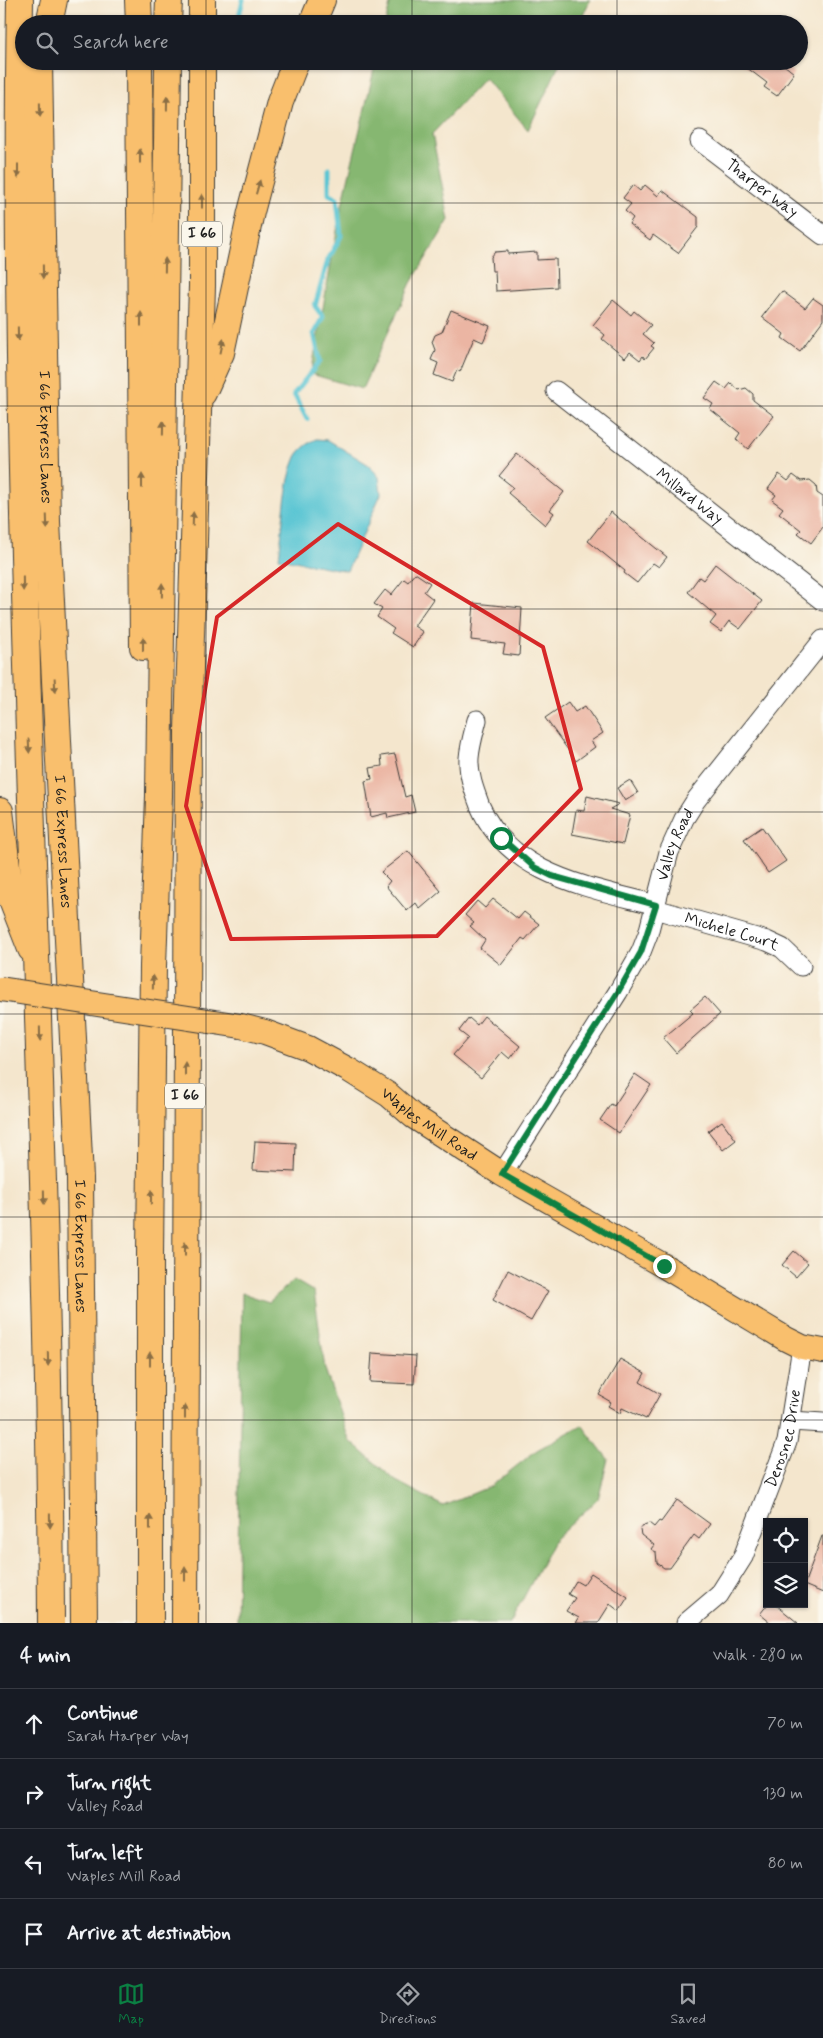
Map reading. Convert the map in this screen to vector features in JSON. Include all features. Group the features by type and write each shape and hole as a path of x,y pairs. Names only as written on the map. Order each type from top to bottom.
{"highway":[{"path":"20,0 20,15"},
{"path":"40,15 41,0"},
{"path":"51,15 54,0"},
{"path":"138,0 139,15"},
{"path":"168,15 169,0"},
{"path":"202,0 202,15"},
{"path":"316,15 322,0"},
{"path":"19,70 18,274 20,448 24,619 38,968 48,1356 51,1623"},
{"name":"I 66 Express Lanes","path":"40,70 47,522 80,1178 84,1623"},
{"path":"139,70 144,691 159,796"},
{"path":"150,1623 150,1226 153,966 159,796 168,70"},
{"name":"I 66","path":"185,1623 188,741 202,286 202,70"},
{"path":"197,407 221,352 251,212 280,102 292,70"},
{"path":"0,811 12,898 38,968"}],"main road":[{"name":"Waples Mill Road","path":"0,988 241,1026 265,1032 308,1048 349,1070 388,1095 413,1116 502,1174 812,1349"}],"street":[{"name":"Tharper Way","path":"700,141 823,235"},
{"name":"Millard Way","path":"556,391 823,601"},
{"name":"Valley Road","path":"502,1174 618,992 641,952 675,837 696,800 823,640"},
{"name":"Michele Court","path":"477,720 469,757 470,774 484,815 501,838 534,867 552,876 767,941 782,948 801,966"},
{"name":"Derosnec Drive","path":"686,1623 719,1595 743,1557 778,1469 812,1349"},
{"path":"791,1421 823,1423"}],"highlighted area":[{"path":"338,524 543,647 581,789 437,936 231,939 186,806 217,617"}],"green space":[{"path":"391,0 590,0 583,15 387,15"},
{"path":"374,70 557,70 528,130 485,78 432,134 449,220 411,283 362,389 311,374 340,214"},
{"path":"294,1280 314,1292 325,1369 349,1440 396,1481 443,1506 491,1486 537,1450 582,1425 608,1459 598,1499 555,1539 510,1623 237,1623 242,1293 269,1302"}],"water":[{"path":"317,439 328,440 369,465 379,477 381,494 347,571 279,558 286,493 292,468 300,451"}],"building":[{"path":"750,70 790,70 794,73 777,96 764,87 767,83"},
{"path":"633,185 640,191 645,185 658,196 662,190 698,217 698,227 678,253 653,235 650,240 629,224 633,218 625,211 631,204 623,198"},
{"path":"508,251 508,254 537,252 537,260 556,259 557,287 496,291 495,271 492,271 491,257 495,252"},
{"path":"782,291 805,308 813,298 823,305 823,320 800,351 782,338 784,334 762,317"},
{"path":"613,300 631,315 634,311 651,325 643,334 654,343 651,346 654,348 645,359 643,356 640,360 630,352 625,358 602,339 605,335 593,325"},
{"path":"451,310 490,326 483,342 474,338 460,372 457,370 452,382 434,375 438,363 431,360 435,350 432,342 435,335 442,332"},
{"path":"716,382 726,389 731,383 739,390 746,388 753,394 753,400 774,416 748,449 736,439 740,433 710,409 713,404 704,398"},
{"path":"517,454 564,492 550,510 554,513 545,525 508,493 513,487 499,476"},
{"path":"779,474 788,481 793,475 801,481 810,480 816,485 817,493 823,497 823,527 811,543 798,533 801,530 779,513 783,508 772,500 776,495 768,489"},
{"path":"611,512 667,557 659,567 653,563 637,583 588,541"},
{"path":"715,564 762,601 740,629 729,621 721,632 710,624 716,616 688,592 699,577 703,580"},
{"path":"415,573 430,583 424,592 433,599 414,626 423,632 413,647 391,633 394,629 377,617 382,609 374,604 385,590 391,595 404,579 408,582"},
{"path":"474,603 522,608 519,656 503,654 505,644 471,640"},
{"path":"568,702 575,712 585,706 603,733 591,741 595,747 576,761 545,718"},
{"path":"395,754 405,797 411,795 415,812 388,818 387,813 371,817 365,781 372,779 370,768 382,766 381,756"},
{"path":"630,780 638,793 625,801 617,788"},
{"path":"587,796 619,804 610,809 630,815 623,844 572,834 576,810 584,811"},
{"path":"762,827 786,861 768,873 744,839"},
{"path":"408,851 441,891 420,909 416,903 407,911 386,886 390,881 381,872"},
{"path":"493,899 518,919 524,912 539,924 525,940 522,938 501,965 480,948 485,940 470,926 474,923 465,915 477,901 485,908"},
{"path":"705,997 720,1014 676,1053 663,1038 693,1013 690,1010"},
{"path":"484,1016 520,1046 510,1059 502,1052 481,1078 453,1055 468,1038 459,1031 469,1018 477,1025"},
{"path":"635,1074 651,1085 619,1133 600,1120 611,1104 614,1106"},
{"path":"722,1121 736,1140 723,1150 708,1131"},
{"path":"255,1141 296,1143 295,1172 253,1170"},
{"path":"794,1251 808,1263 796,1277 782,1265"},
{"path":"508,1270 548,1291 531,1321 493,1300"},
{"path":"372,1353 416,1356 414,1384 370,1382"},
{"path":"620,1359 645,1373 640,1382 660,1394 646,1419 622,1408 620,1413 608,1406 611,1402 599,1395"},
{"path":"677,1500 710,1524 699,1539 694,1535 670,1568 664,1568 657,1563 656,1552 651,1549 654,1545 641,1535 640,1530 649,1523 654,1527 659,1521 661,1522"},
{"path":"823,1536 823,1593 808,1587 808,1574"},
{"path":"591,1573 628,1597 619,1611 610,1604 598,1623 576,1623 579,1618 566,1611 575,1598 568,1594 576,1581 583,1585"},
{"path":"765,1608 780,1608 798,1623 771,1623 760,1614"}],"waterway":[{"path":"239,15 243,0"},
{"path":"307,419 294,394 320,361 314,333 323,317 315,306 328,260 341,236 337,198 329,194 329,169"}],"route":[{"path":"501,838 534,867 552,876 656,905 641,952 618,992 502,1174 664,1266"}]}
